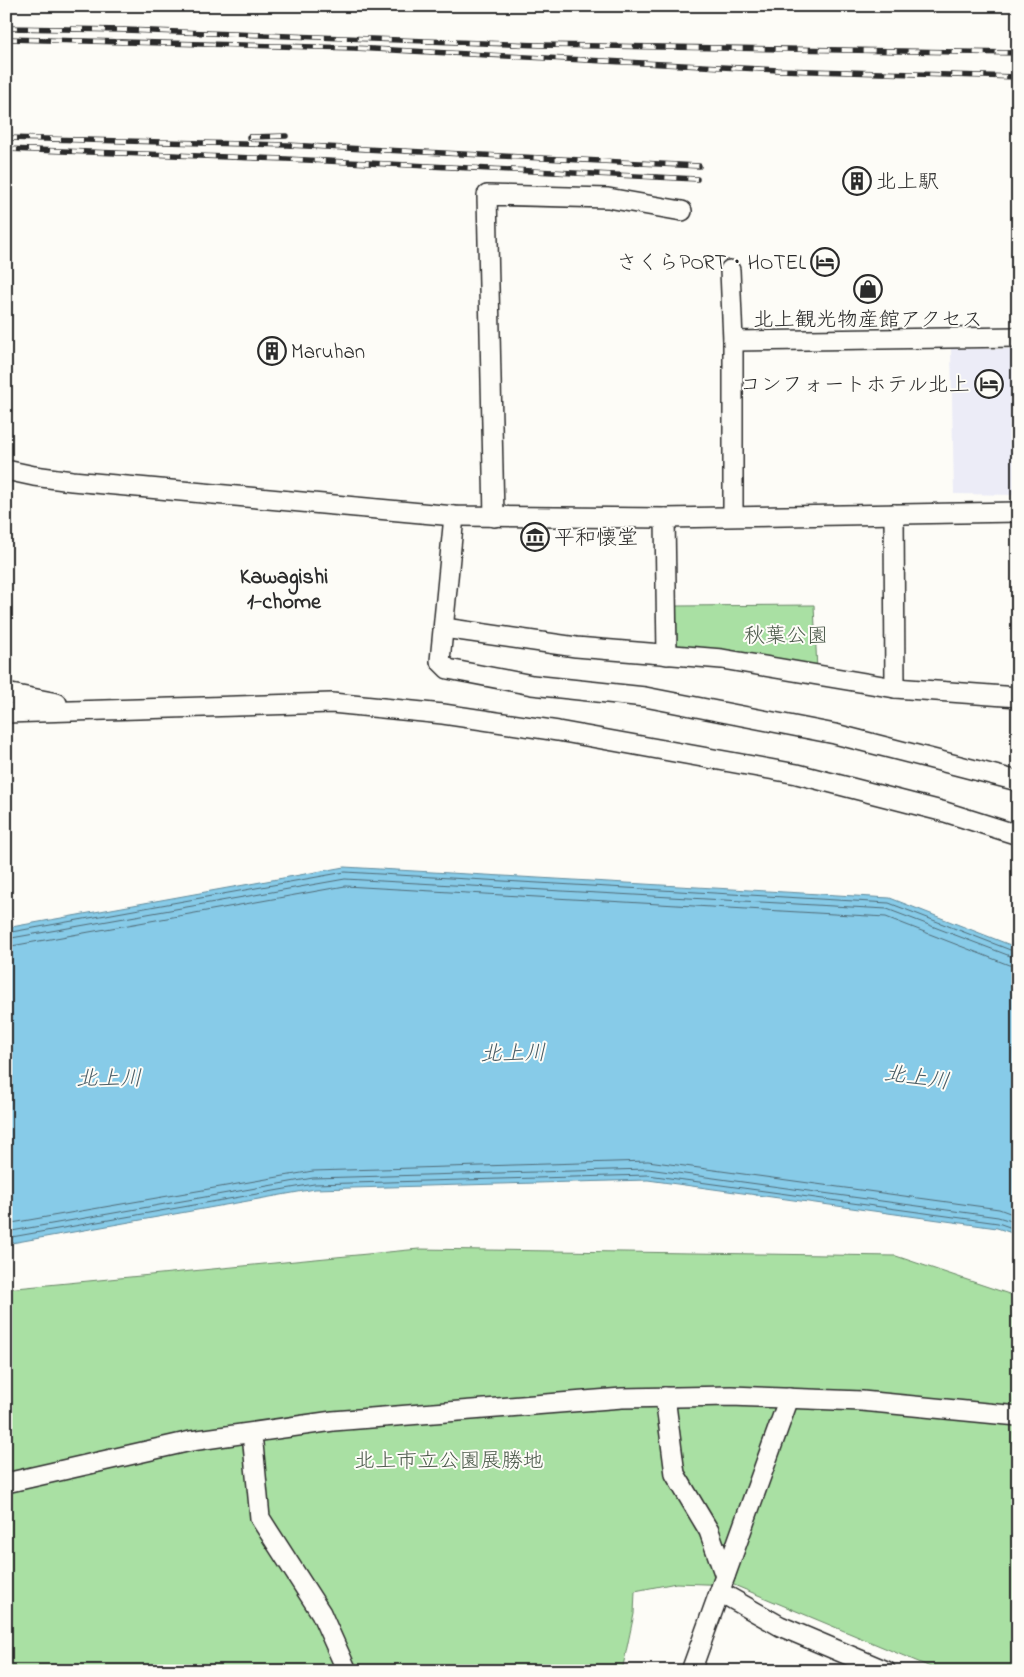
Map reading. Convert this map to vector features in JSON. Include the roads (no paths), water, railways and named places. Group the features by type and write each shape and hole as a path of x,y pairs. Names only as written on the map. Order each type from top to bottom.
{"street":[{"path":"494,517 488,195 608,198 682,211"},
{"path":"730,270 733,341 733,516"},
{"path":"733,341 1018,337"},
{"path":"6,470 72,481 454,516 665,518 1018,512"},
{"path":"894,514 895,688"},
{"path":"454,516 440,661 448,669 532,685 645,697 835,734 1018,781"},
{"path":"665,518 666,654"},
{"path":"444,628 576,646 722,659 895,688 1018,697"},
{"path":"6,693 85,709"},
{"path":"6,713 85,709 332,704 443,714 558,731 797,774 945,812 1018,835"},
{"path":"665,1397 675,1474 708,1531 722,1584 780,1626 886,1671"},
{"path":"6,1483 191,1441 333,1421 466,1409 665,1397 789,1398 862,1401 1018,1416"},
{"path":"691,1671 789,1398"},
{"path":"253,1444 260,1518 321,1613 347,1671"}],"water":[{"name":"北上川","path":"344,867 890,898 1018,948 1018,1235 997,1228 648,1180 315,1189 6,1244 6,928"}],"railway":[{"path":"6,28 124,30 540,45 1018,53"},
{"path":"6,39 354,48 778,70 1018,77"},
{"path":"249,137 286,136"},
{"path":"6,138 287,145 699,166"},
{"path":"6,149 286,159 697,179"}],"place":[{"name":"北上駅","path":"857,181"},
{"name":"さくらPORT・HOTEL","path":"825,262"},
{"name":"北上観光物産館アクセス","path":"868,289"},
{"name":"Maruhan","path":"272,351"},
{"name":"コンフォートホテル北上","path":"989,384"},
{"name":"平和懐堂","path":"535,537"}],"district":[{"name":"Kawagishi 1-chome","path":"284,588"}],"park label":[{"name":"秋葉公園","path":"786,635"},
{"name":"北上市立公園展勝地","path":"449,1460"}]}
